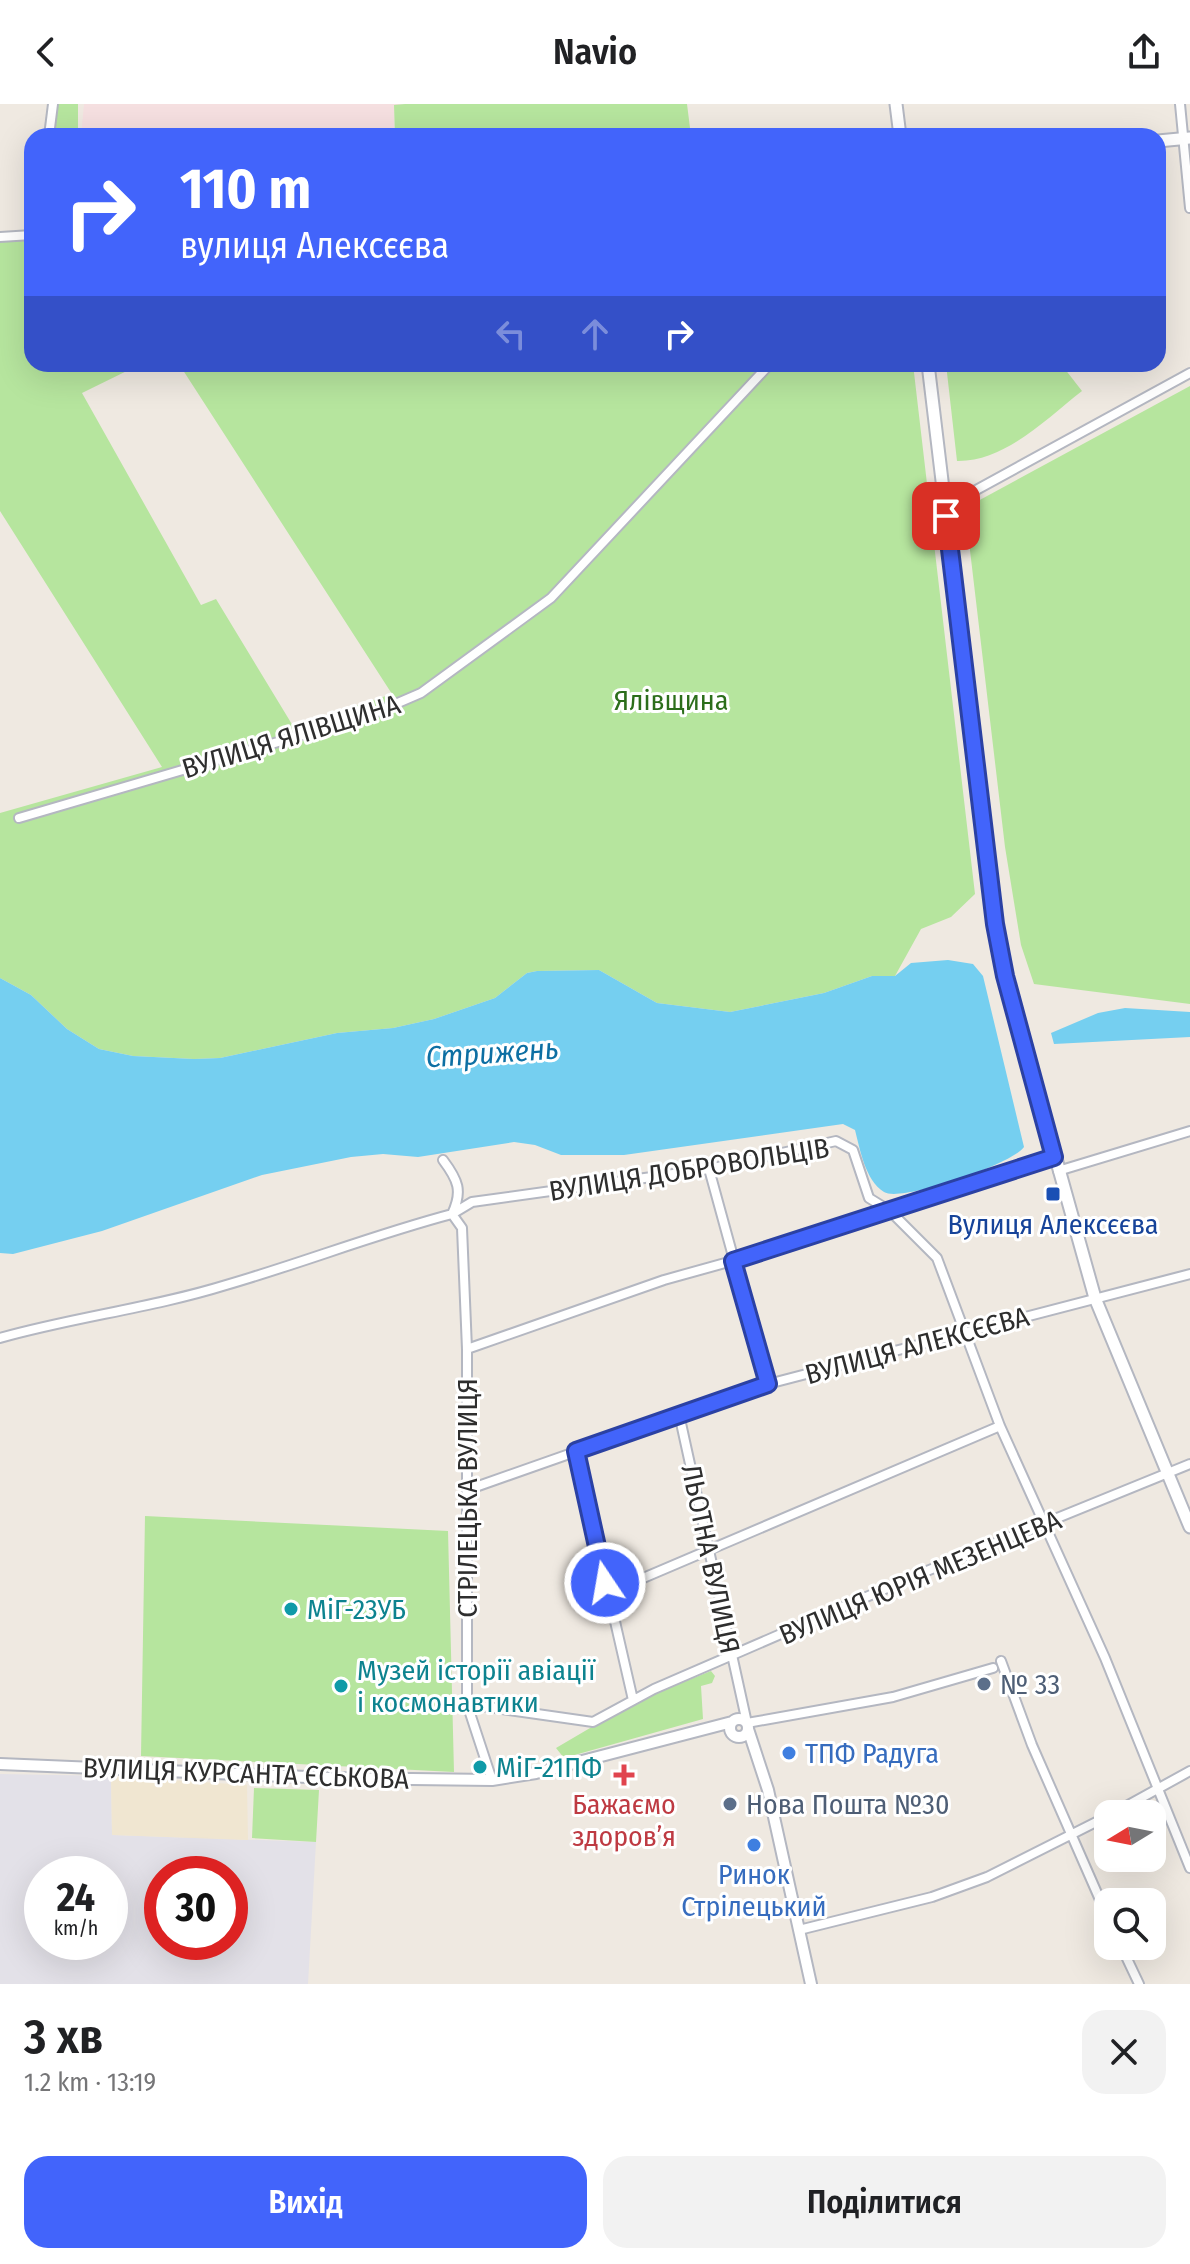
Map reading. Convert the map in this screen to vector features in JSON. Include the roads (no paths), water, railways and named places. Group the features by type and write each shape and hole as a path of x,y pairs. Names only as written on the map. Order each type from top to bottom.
{"main road":[{"path":"896,104 899,128"},
{"path":"1166,140 1187,138"},
{"path":"929,372 995,924 1005,976 1095,1298 1190,1527"}],"street":[{"path":"50,128 53,104"},
{"path":"1180,104 1187,138 1190,208"},
{"path":"0,237 24,236"},
{"name":"ВУЛИЦЯ ЯЛІВЩИНА","path":"19,818 370,715 414,697 551,598 763,372"},
{"path":"956,501 1190,373"},
{"path":"1058,1171 1190,1131"},
{"name":"ВУЛИЦЯ ДОБРОВОЛЬЦІВ","path":"452,1214 472,1202 709,1169 836,1141 853,1150 869,1198 890,1211 937,1258 962,1332 1000,1426 1105,1658 1190,1868"},
{"path":"467,1349 664,1280 733,1261 1054,1157"},
{"name":"СТРІЛЕЦЬКА ВУЛИЦЯ","path":"443,1160 457,1180 460,1197 452,1214 462,1228 467,1349 467,1704 492,1780"},
{"path":"709,1169 768,1384"},
{"path":"0,1338 64,1320 226,1285 452,1214"},
{"name":"ВУЛИЦЯ АЛЕКСЄЄВА","path":"467,1490 768,1384 1190,1274"},
{"name":"ЛЬОТНА ВУЛИЦЯ","path":"679,1414 742,1705 753,1751 768,1790 811,1984"},
{"path":"608,1593 1000,1426"},
{"path":"576,1451 633,1700"},
{"name":"ВУЛИЦЯ ЮРІЯ МЕЗЕНЦЕВА","path":"467,1704 593,1722 633,1700 733,1656 1043,1523 1190,1464"},
{"path":"1001,1661 1032,1745 1095,1888"},
{"path":"492,1780 536,1773 664,1738 716,1728 733,1721 748,1726 893,1697 993,1668"},
{"path":"742,1705 733,1721 734,1736 744,1736 748,1726"},
{"name":"ЛЬОТНА ВУЛИЦЯ","path":"716,1728 734,1736 753,1751"},
{"name":"ВУЛИЦЯ КУРСАНТА ЄСЬКОВА","path":"0,1764 331,1778 492,1780"},
{"path":"1139,1800 1190,1771"},
{"path":"799,1930 932,1897 987,1877 1094,1823"},
{"path":"1128,1960 1139,1984"}],"water":[{"name":"Стрижень","path":"948,960 973,964 983,976 1024,1147 1000,1163 956,1180 912,1192 884,1192 868,1172 855,1130 843,1124 624,1155 561,1155 535,1145 514,1142 418,1157 383,1154 351,1157 262,1175 102,1231 13,1254 0,1253 0,978 31,995 67,1029 99,1049 133,1056 194,1059 220,1058 337,1033 393,1028 434,1019 495,998 527,973 537,971 599,970 657,1003 730,1012 824,993 872,976 895,976 911,963"},
{"path":"1125,1008 1190,1012 1190,1037 1054,1044 1051,1033 1098,1013"}],"place":[{"name":"Вулиця Алексєєва","path":"1053,1194"},
{"name":"МіГ-23УБ","path":"291,1609"},
{"name":"№ 33","path":"984,1684"},
{"name":"Музей історії авіації і космонавтики","path":"341,1686"},
{"name":"ТПФ Радуга","path":"789,1753"},
{"name":"МіГ-21ПФ","path":"480,1767"},
{"name":"Бажаємо здоров’я","path":"624,1775"},
{"name":"Нова Пошта №30","path":"730,1804"},
{"name":"Ринок Стрілецький","path":"754,1845"}],"park label":[{"name":"Ялівщина","path":"671,700"}]}
